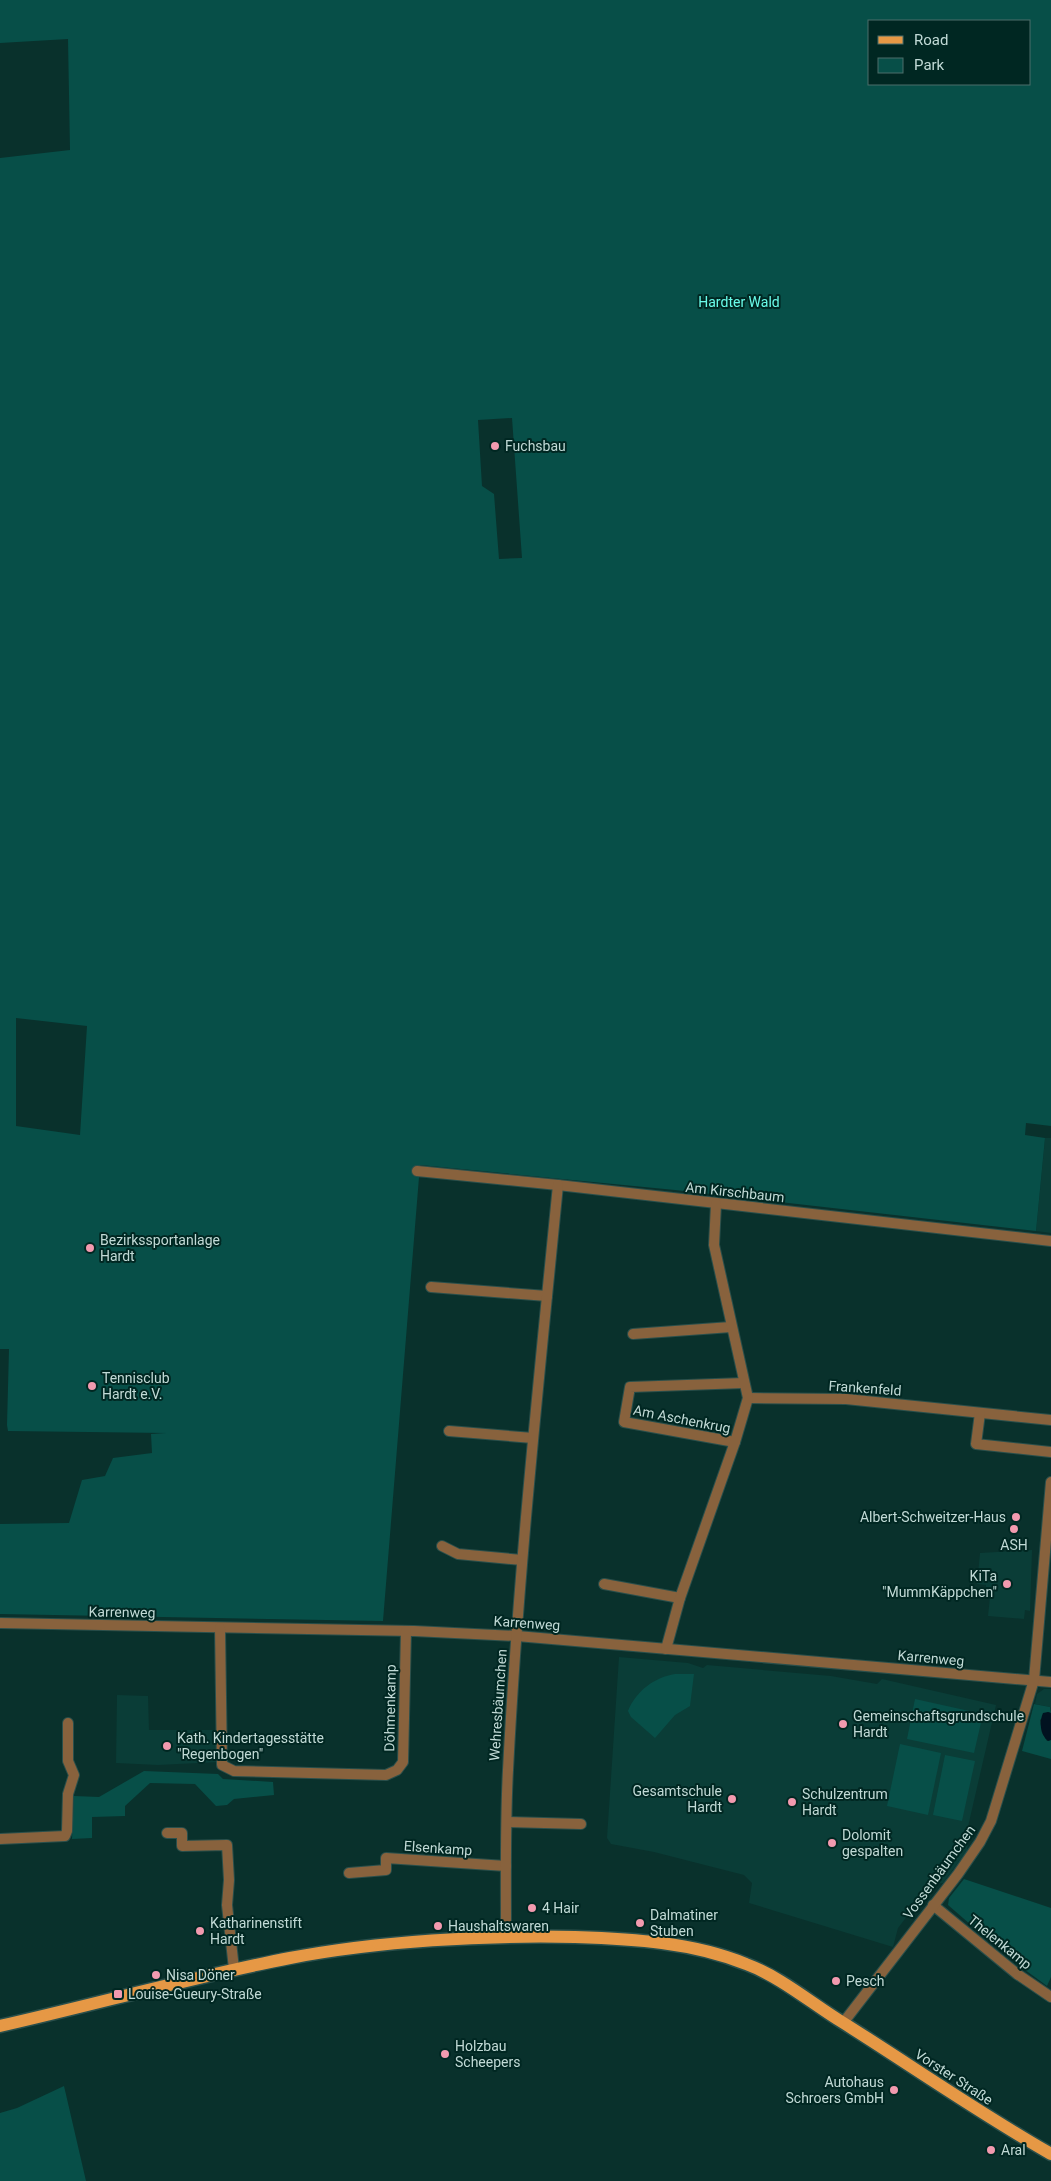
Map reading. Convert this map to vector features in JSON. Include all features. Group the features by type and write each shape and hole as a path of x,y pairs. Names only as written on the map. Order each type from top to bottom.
{"main road":[{"name":"Vorster Straße","path":"0,2026 234,1970 292,1958 380,1946 506,1937 632,1940 703,1950 748,1964 783,1983 966,2104 1051,2154"}],"street":[{"name":"Am Kirschbaum","path":"417,1171 558,1185 1051,1241"},
{"name":"Wehresbäumchen","path":"506,1937 508,1772 522,1560 558,1185"},
{"path":"716,1204 714,1245 748,1398"},
{"path":"431,1287 547,1296"},
{"path":"633,1334 731,1328"},
{"name":"Am Aschenkrug","path":"735,1442 624,1422 630,1387 744,1383"},
{"name":"Am Aschenkrug","path":"666,1649 680,1598 735,1442 748,1398"},
{"name":"Frankenfeld","path":"748,1398 846,1399 1051,1420"},
{"path":"980,1413 976,1444 1051,1452"},
{"path":"449,1431 533,1438"},
{"name":"Vossenbäumchen","path":"843,2023 967,1861 991,1821 1034,1680 1051,1482"},
{"path":"442,1546 458,1554 522,1560"},
{"path":"604,1584 680,1598"},
{"name":"Karrenweg","path":"0,1623 406,1631 517,1636 1051,1682"},
{"name":"Döhmenkamp","path":"220,1628 222,1765 234,1771 386,1775 397,1770 403,1762 406,1631"},
{"path":"0,1840 65,1836 67,1831 68,1794 74,1775 68,1761 68,1722"},
{"path":"508,1822 581,1824"},
{"path":"167,1833 182,1833 182,1846 226,1845 229,1880 226,1905 234,1970"},
{"name":"Elsenkamp","path":"349,1873 386,1870 386,1858 506,1866"},
{"name":"Thelenkamp","path":"933,1905 1017,1974 1051,1997"}],"shaded area":[{"path":"1045,1138 1051,1138 1051,1233 1036,1231"},
{"name":"KiTa \"MummKäppchen\"","path":"1032,1550 1030,1611 1025,1610 1024,1619 988,1616 990,1597 985,1596 986,1585 977,1584 980,1553"},
{"name":"Schulzentrum Hardt","path":"619,1657 688,1663 703,1668 707,1665 831,1676 877,1684 882,1679 996,1705 967,1831 969,1836 967,1851 943,1883 932,1884 898,1928 893,1947 749,1903 752,1883 744,1875 654,1852 611,1844 607,1838"},
{"path":"1044,1689 1051,1689 1051,1710 1050,1707 1035,1704 1037,1694"},
{"name":"Kath. Kindertagesstätte \"Regenbogen\"","path":"117,1695 148,1696 149,1730 218,1730 219,1762 158,1765 116,1763"},
{"path":"1043,1713 1051,1713 1051,1740 1048,1741 1043,1735 1041,1720"}],"green space":[{"name":"Hardter Wald","path":"0,0 1051,0 1051,1126 1026,1123 1025,1135 1045,1138 1036,1231 675,1190 420,1165 383,1621 0,1614 0,1524 69,1523 82,1480 105,1476 113,1458 152,1453 151,1434 166,1433 8,1431 9,1349 0,1349 0,158 70,150 68,39 0,43","holes":["512,418 522,558 499,559 494,494 482,486 478,420","16,1018 87,1026 80,1135 16,1126"]},
{"path":"675,1674 694,1674 690,1706 675,1715 655,1738 631,1717 628,1711 636,1697 647,1686 660,1678"},
{"path":"915,1699 983,1714 974,1753 907,1739"},
{"path":"1034,1704 1050,1707 1051,1713 1048,1712 1040,1720 1042,1733 1047,1741 1051,1740 1051,1759 1022,1751"},
{"path":"900,1744 941,1753 928,1815 887,1806"},
{"path":"945,1755 975,1761 962,1821 933,1815"},
{"path":"144,1771 218,1774 223,1779 273,1782 274,1795 234,1799 227,1805 216,1806 195,1784 150,1783 125,1806 125,1816 92,1817 92,1838 72,1839 74,1796 99,1797"},
{"path":"964,1879 1051,1908 1051,1977 1047,1986 1009,1958 948,1905 949,1898"},
{"path":"64,2086 86,2181 0,2181 0,2113 17,2108"}],"place":[{"name":"Fuchsbau","path":"495,446"},
{"name":"Bezirkssportanlage Hardt","path":"90,1248"},
{"name":"Tennisclub Hardt e.V.","path":"92,1386"},
{"name":"Albert-Schweitzer-Haus","path":"1016,1517"},
{"name":"ASH","path":"1014,1529"},
{"name":"KiTa \"MummKäppchen\"","path":"1007,1584"},
{"name":"Gemeinschaftsgrundschule Hardt","path":"843,1724"},
{"name":"Kath. Kindertagesstätte \"Regenbogen\"","path":"167,1746"},
{"name":"Gesamtschule Hardt","path":"732,1799"},
{"name":"Schulzentrum Hardt","path":"792,1802"},
{"name":"Dolomit gespalten","path":"832,1843"},
{"name":"4 Hair","path":"532,1908"},
{"name":"Dalmatiner Stuben","path":"640,1923"},
{"name":"Haushaltswaren","path":"438,1926"},
{"name":"Katharinenstift Hardt","path":"200,1931"},
{"name":"Nisa Döner","path":"156,1975"},
{"name":"Pesch","path":"836,1981"},
{"name":"Louise-Gueury-Straße","path":"118,1994"},
{"name":"Holzbau Scheepers","path":"445,2054"},
{"name":"Autohaus Schroers GmbH","path":"894,2090"},
{"name":"Aral","path":"991,2150"}]}
